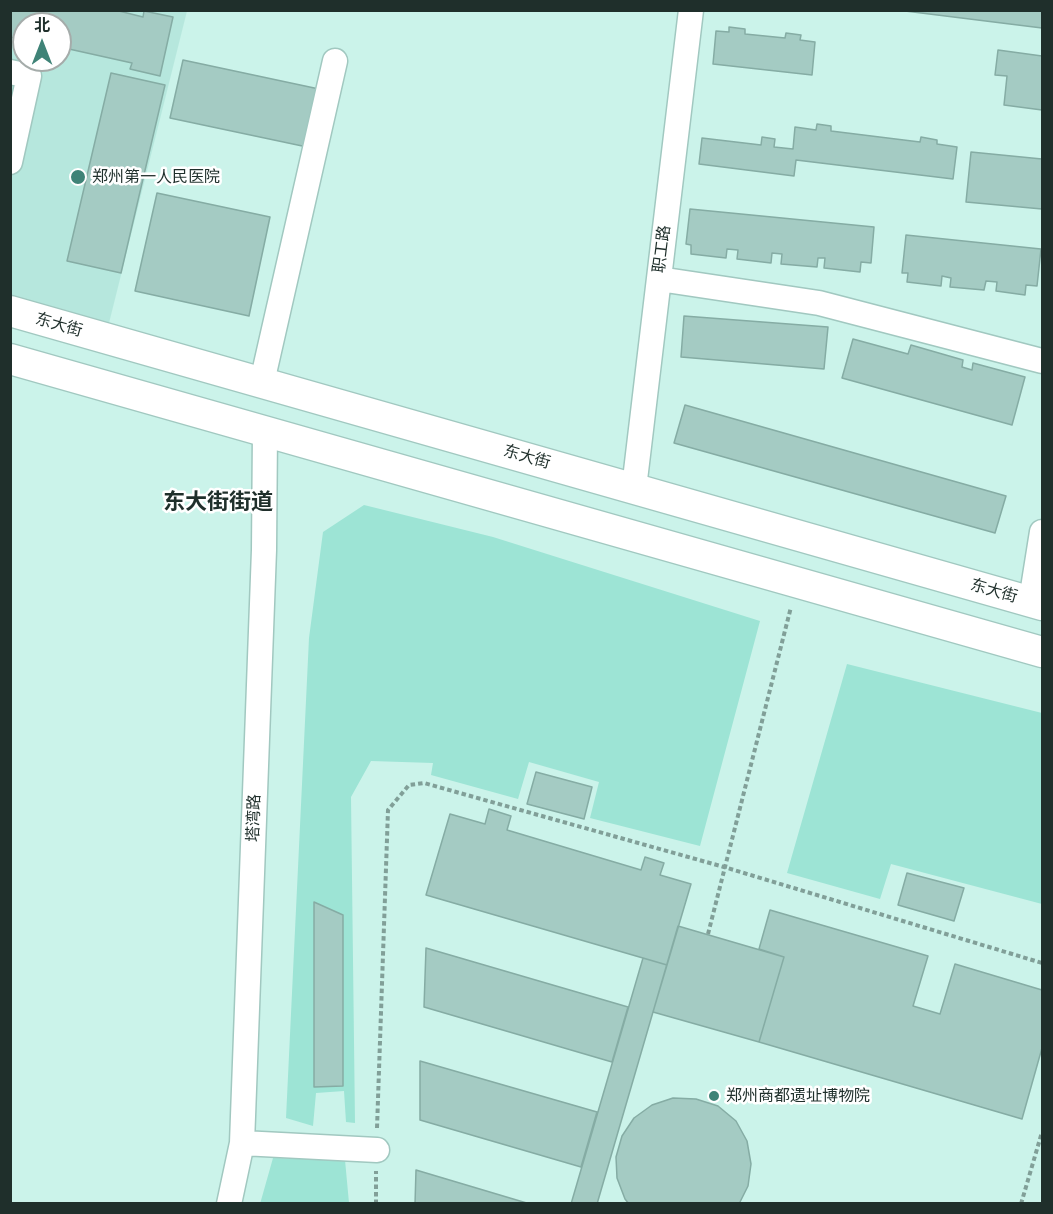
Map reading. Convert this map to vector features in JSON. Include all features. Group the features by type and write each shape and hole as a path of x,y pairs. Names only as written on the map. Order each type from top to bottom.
{"main road":[{"name":"东大街","path":"10,311 1037,603"},
{"path":"10,359 1042,652"}],"street":[{"name":"职工路","path":"634,488 691,10"},
{"path":"262,382 335,61"},
{"path":"10,72 29,76 10,162"},
{"path":"659,279 819,303 1042,361"},
{"name":"塔湾路","path":"229,1203 242,1143 264,550 265,431"},
{"path":"1037,603 1042,532"},
{"path":"242,1143 377,1150"}],"path":[{"path":"708,934 797,583"},
{"path":"376,1203 378,1039 388,810 409,785 424,783 724,867 1042,963"},
{"path":"1020,1203 1042,1132"}],"shaded area":[{"name":"郑州第一人民医院","path":"10,11 187,11 109,323 11,295"}],"green space":[{"path":"364,505 493,537 760,621 700,846 590,818 599,782 529,762 518,799 431,775 433,763 371,761 351,797 355,1123 346,1122 344,1091 316,1093 313,1126 286,1118 309,638 323,532"},
{"path":"847,664 1042,713 1042,904 891,864 880,899 787,873"},
{"path":"273,1158 345,1160 349,1203 260,1204"}],"building":[{"path":"10,10 115,10 143,17 144,11 173,17 160,76 130,69 132,63 72,50 72,12 12,12 12,37 10,37"},
{"path":"897,10 1042,10 1042,28"},
{"path":"729,27 745,29 745,34 785,38 786,33 801,35 800,40 815,42 812,75 713,64 716,31 729,32"},
{"path":"998,50 1042,56 1042,110 1004,105 1007,76 995,75"},
{"path":"183,60 319,89 307,147 170,118"},
{"path":"111,73 165,85 121,273 67,261"},
{"path":"817,124 831,126 831,131 920,142 921,137 937,140 937,144 957,147 953,179 796,160 794,176 699,164 702,138 761,145 762,137 775,139 774,147 793,149 795,127 816,130"},
{"path":"971,152 1042,159 1042,209 966,202"},
{"path":"157,193 270,217 249,316 135,291"},
{"path":"690,209 874,227 871,263 861,262 860,272 824,268 825,258 818,258 817,267 781,264 782,254 772,253 771,263 737,259 738,250 727,249 726,258 691,254 691,245 686,244"},
{"path":"906,235 1041,249 1037,286 1026,285 1025,295 996,291 997,282 986,281 984,290 950,287 951,278 942,276 941,286 907,282 908,273 902,273"},
{"path":"684,316 828,327 824,369 681,357"},
{"path":"853,339 908,354 911,345 963,360 962,367 972,370 973,363 1025,377 1012,425 842,378"},
{"path":"685,405 1006,496 995,533 674,443"},
{"path":"536,772 592,787 584,819 527,804"},
{"path":"489,809 511,816 507,830 641,870 645,857 664,863 660,875 691,884 667,965 426,895 450,814 485,824"},
{"path":"907,873 964,888 954,921 898,905"},
{"path":"314,902 343,915 343,1086 314,1087"},
{"path":"770,910 928,956 913,1006 940,1014 955,964 1042,990 1042,1048 1022,1119 759,1042 784,957 759,949"},
{"path":"678,926 784,957 759,1042 653,1012"},
{"path":"426,948 628,1007 612,1062 424,1007"},
{"path":"643,958 667,965 597,1204 571,1204"},
{"path":"420,1061 597,1112 581,1167 420,1120"},
{"path":"673,1098 696,1099 718,1106 736,1121 747,1141 751,1164 748,1186 739,1204 629,1204 625,1199 617,1178 616,1157 622,1136 634,1118 652,1105"},
{"path":"416,1170 530,1204 415,1204"}],"place":[{"name":"郑州第一人民医院","path":"78,177"},
{"name":"郑州商都遗址博物院","path":"714,1096"}],"district":[{"name":"东大街街道","path":"218,502"}]}
